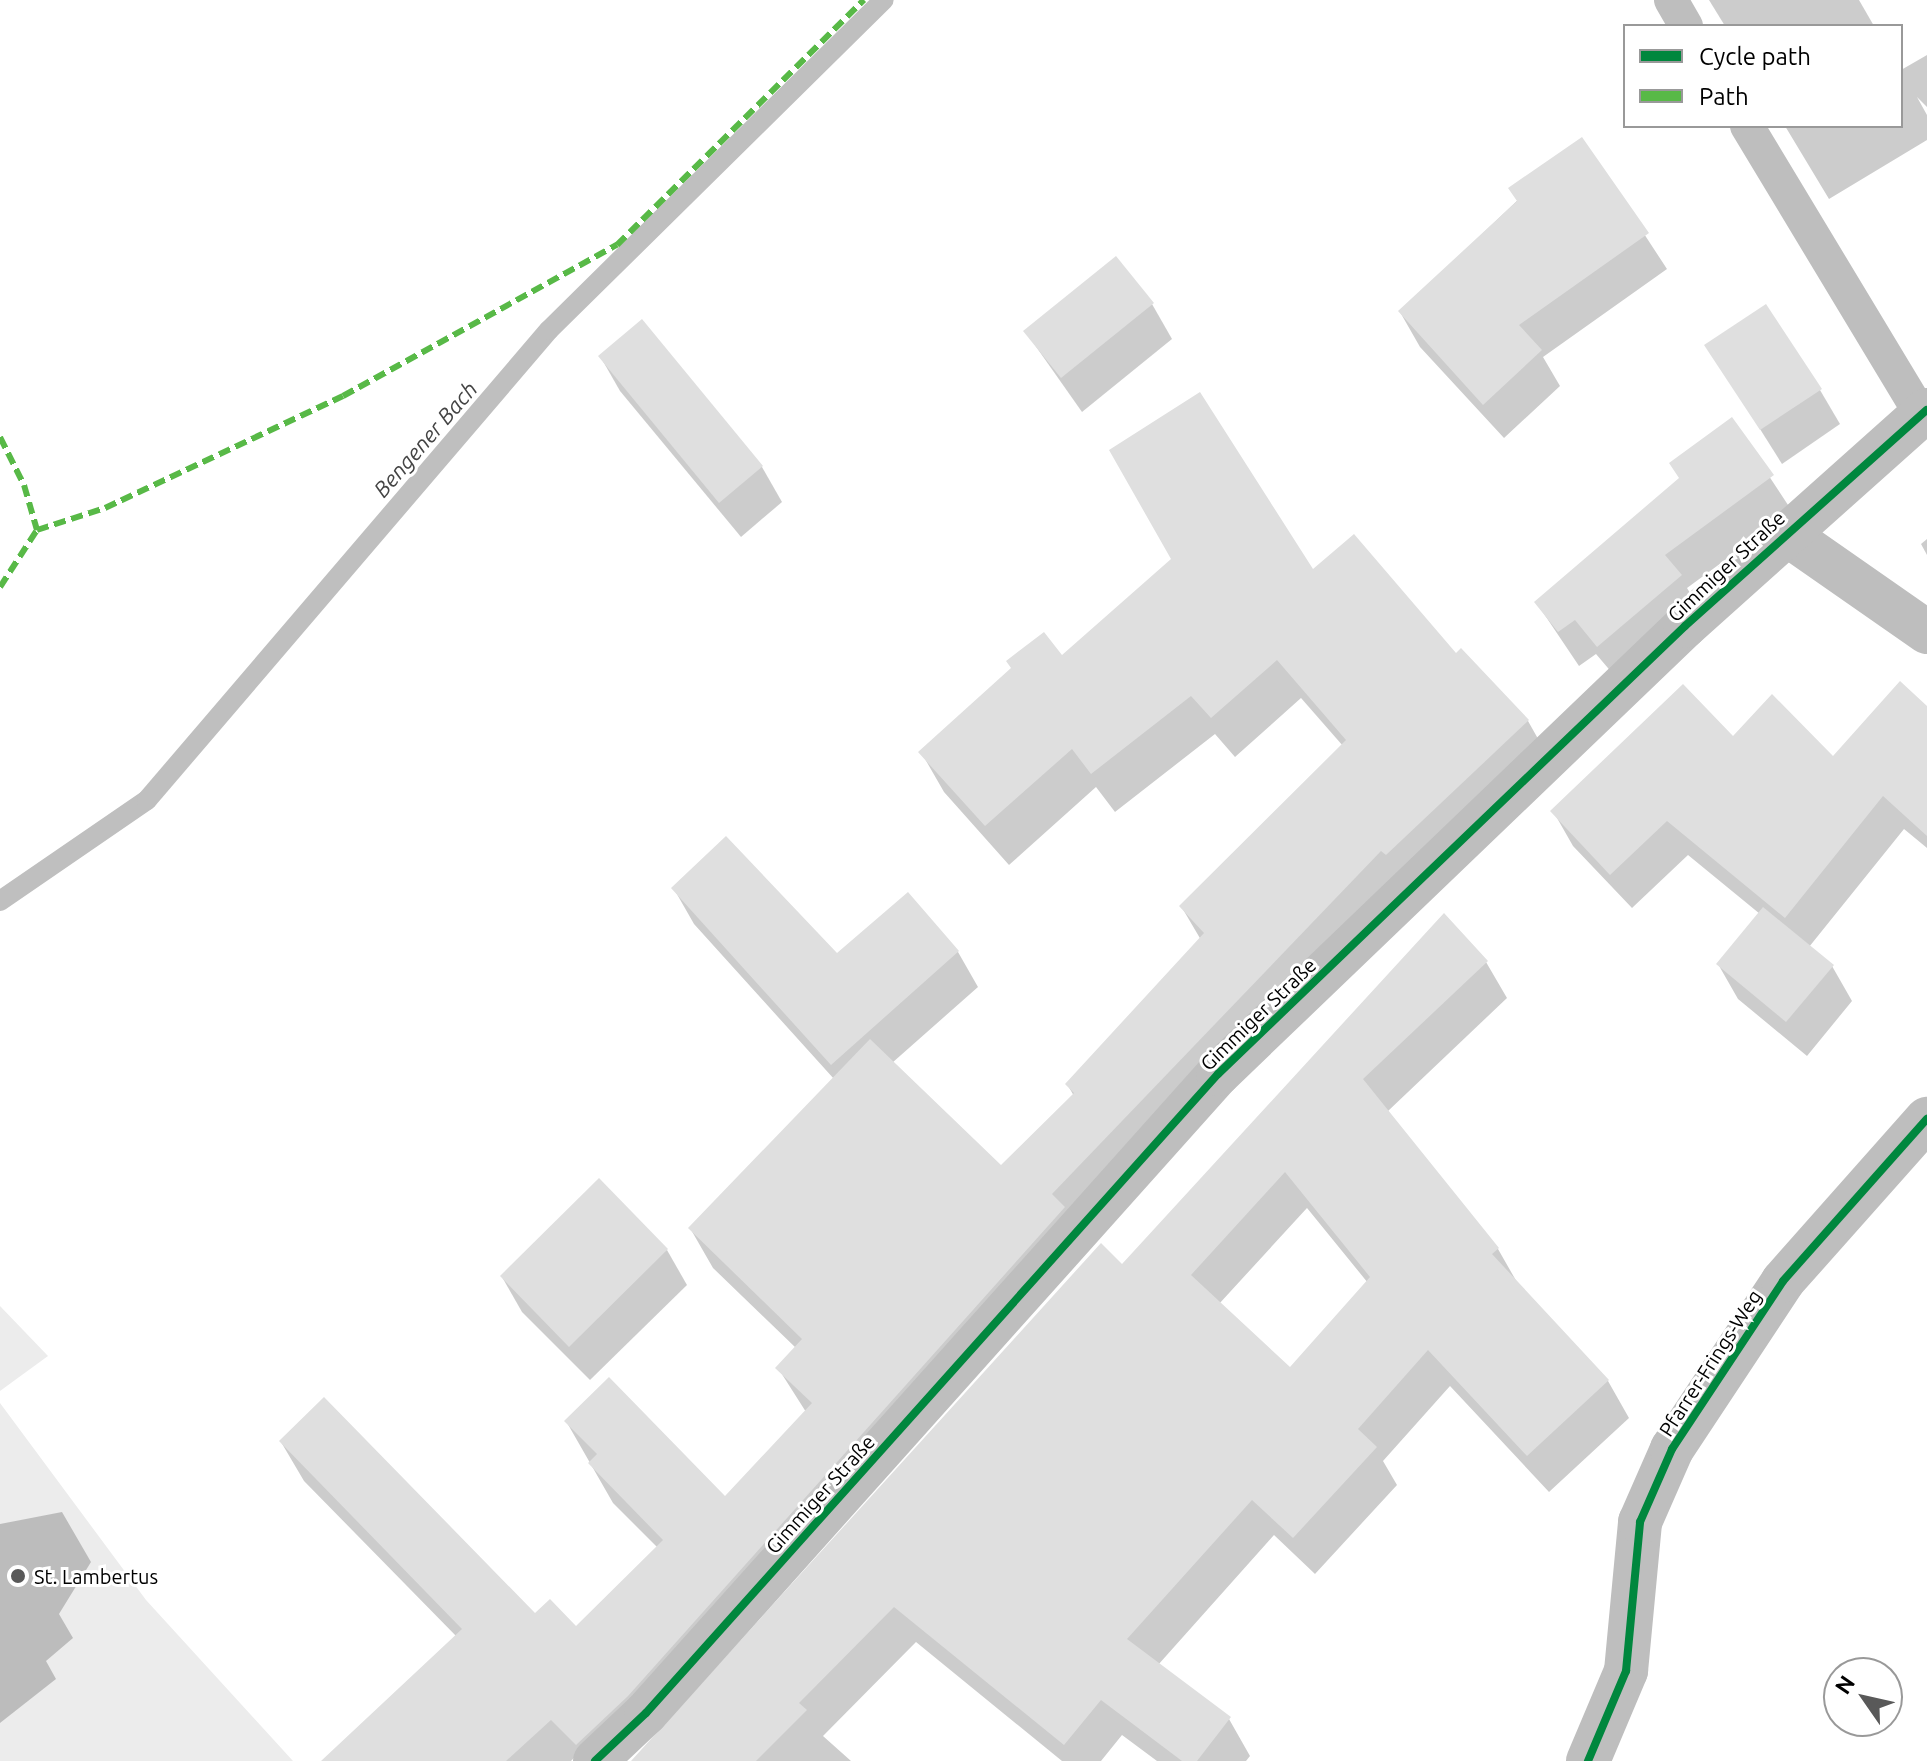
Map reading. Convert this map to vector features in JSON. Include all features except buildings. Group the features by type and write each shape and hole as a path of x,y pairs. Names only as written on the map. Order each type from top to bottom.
{"street":[{"name":"Gimmiger Straße","path":"595,1761 646,1713 1218,1074 1785,533 1924,412"},
{"path":"1785,533 1927,632"},
{"name":"Pfarrer-Frings-Weg","path":"1588,1761 1626,1671 1640,1522 1672,1449 1783,1281 1927,1119"}],"lane":[{"path":"1671,0 1685,24"},
{"path":"1748,128 1924,412"}],"shaded area":[{"path":"0,1306 48,1356 0,1391"},
{"path":"0,1403 146,1600 293,1761 0,1761"}],"waterway":[{"name":"Bengener Bach","path":"0,901 147,800 549,330 884,0"}],"marked path":[{"path":"0,587 37,530 105,508 343,396 617,245 864,0"},
{"path":"0,437 24,485 37,530"}],"cycle path":[{"path":"595,1761 646,1713 1218,1074 1685,626 1927,410"},
{"path":"1588,1761 1626,1671 1640,1522 1672,1449 1783,1281 1927,1119"}],"place":[{"name":"St. Lambertus","path":"18,1576"}]}
